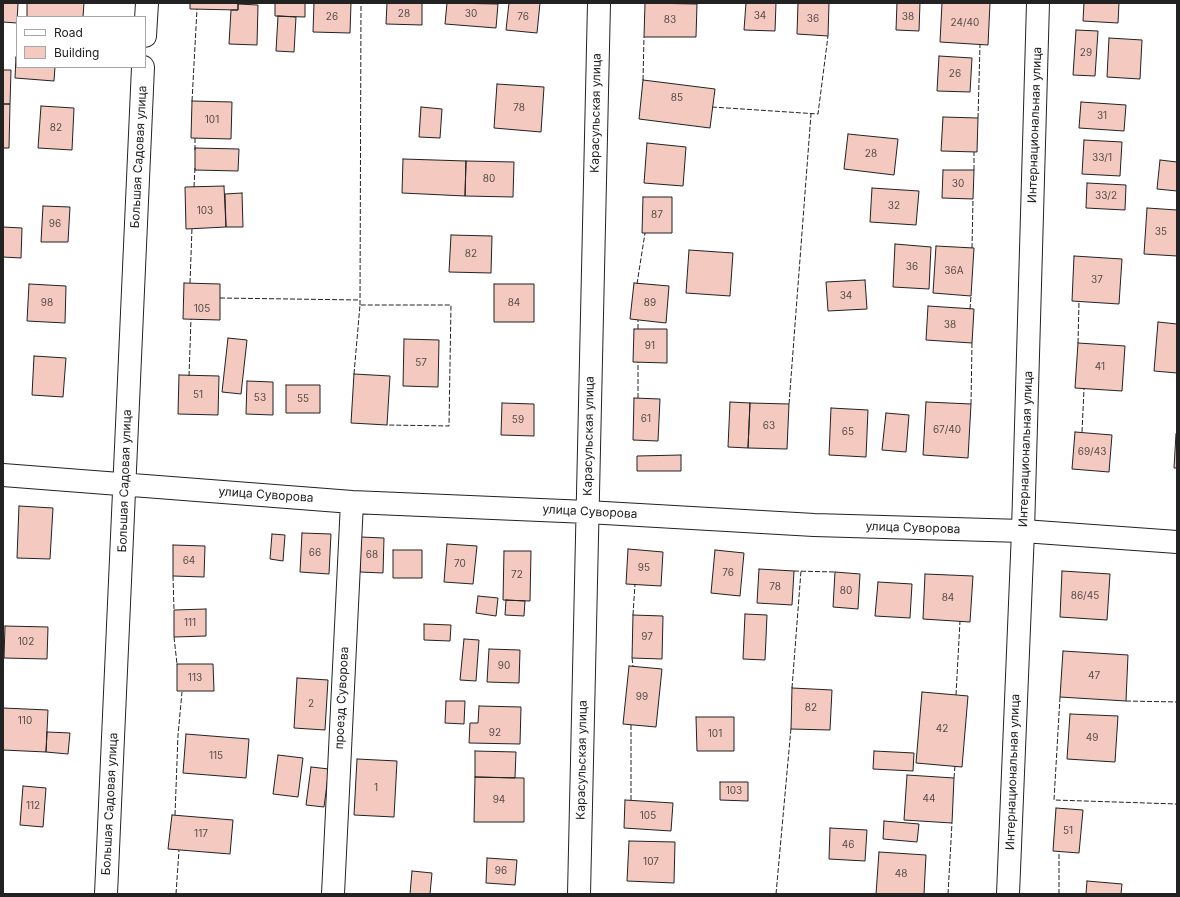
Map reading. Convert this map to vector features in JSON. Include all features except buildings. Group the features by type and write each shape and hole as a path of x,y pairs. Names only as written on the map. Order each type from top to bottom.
{"street":[{"path":"146,20 147,3"},
{"name":"Карасульская улица","path":"579,894 599,3"},
{"name":"Интернациональная улица","path":"1008,894 1024,531 1038,3"},
{"name":"Большая Садовая улица","path":"106,894 143,68"},
{"name":"улица Суворова","path":"3,475 352,502 587,512 814,525 1024,531 1177,542"},
{"name":"проезд Суворова","path":"333,894 352,502"}],"fence":[{"path":"360,305 361,3"},
{"path":"192,101 197,9"},
{"path":"712,107 818,114 828,36"},
{"path":"643,80 644,37"},
{"path":"978,118 980,45"},
{"path":"789,404 811,114"},
{"path":"195,138 195,150"},
{"path":"974,152 974,170"},
{"path":"194,187 195,168"},
{"path":"972,248 973,199"},
{"path":"190,283 192,228"},
{"path":"637,284 645,233"},
{"path":"970,309 971,296"},
{"path":"220,298 360,300"},
{"path":"1078,343 1079,302"},
{"path":"354,374 360,305 451,305 449,426 387,425"},
{"path":"189,376 191,319"},
{"path":"638,320 638,329"},
{"path":"971,404 972,343"},
{"path":"638,362 638,398"},
{"path":"1082,432 1084,389"},
{"path":"794,571 835,572"},
{"path":"792,688 801,571"},
{"path":"173,576 174,610"},
{"path":"633,615 635,584"},
{"path":"956,695 960,621"},
{"path":"174,637 177,664"},
{"path":"632,658 633,666"},
{"path":"175,815 178,735 182,692"},
{"path":"1060,697 1054,800 1177,804"},
{"path":"1126,701 1177,702"},
{"path":"631,725 631,800"},
{"path":"776,894 791,728"},
{"path":"954,778 955,766"},
{"path":"948,894 952,823"},
{"path":"176,894 179,850"},
{"path":"1059,851 1059,894"}]}
